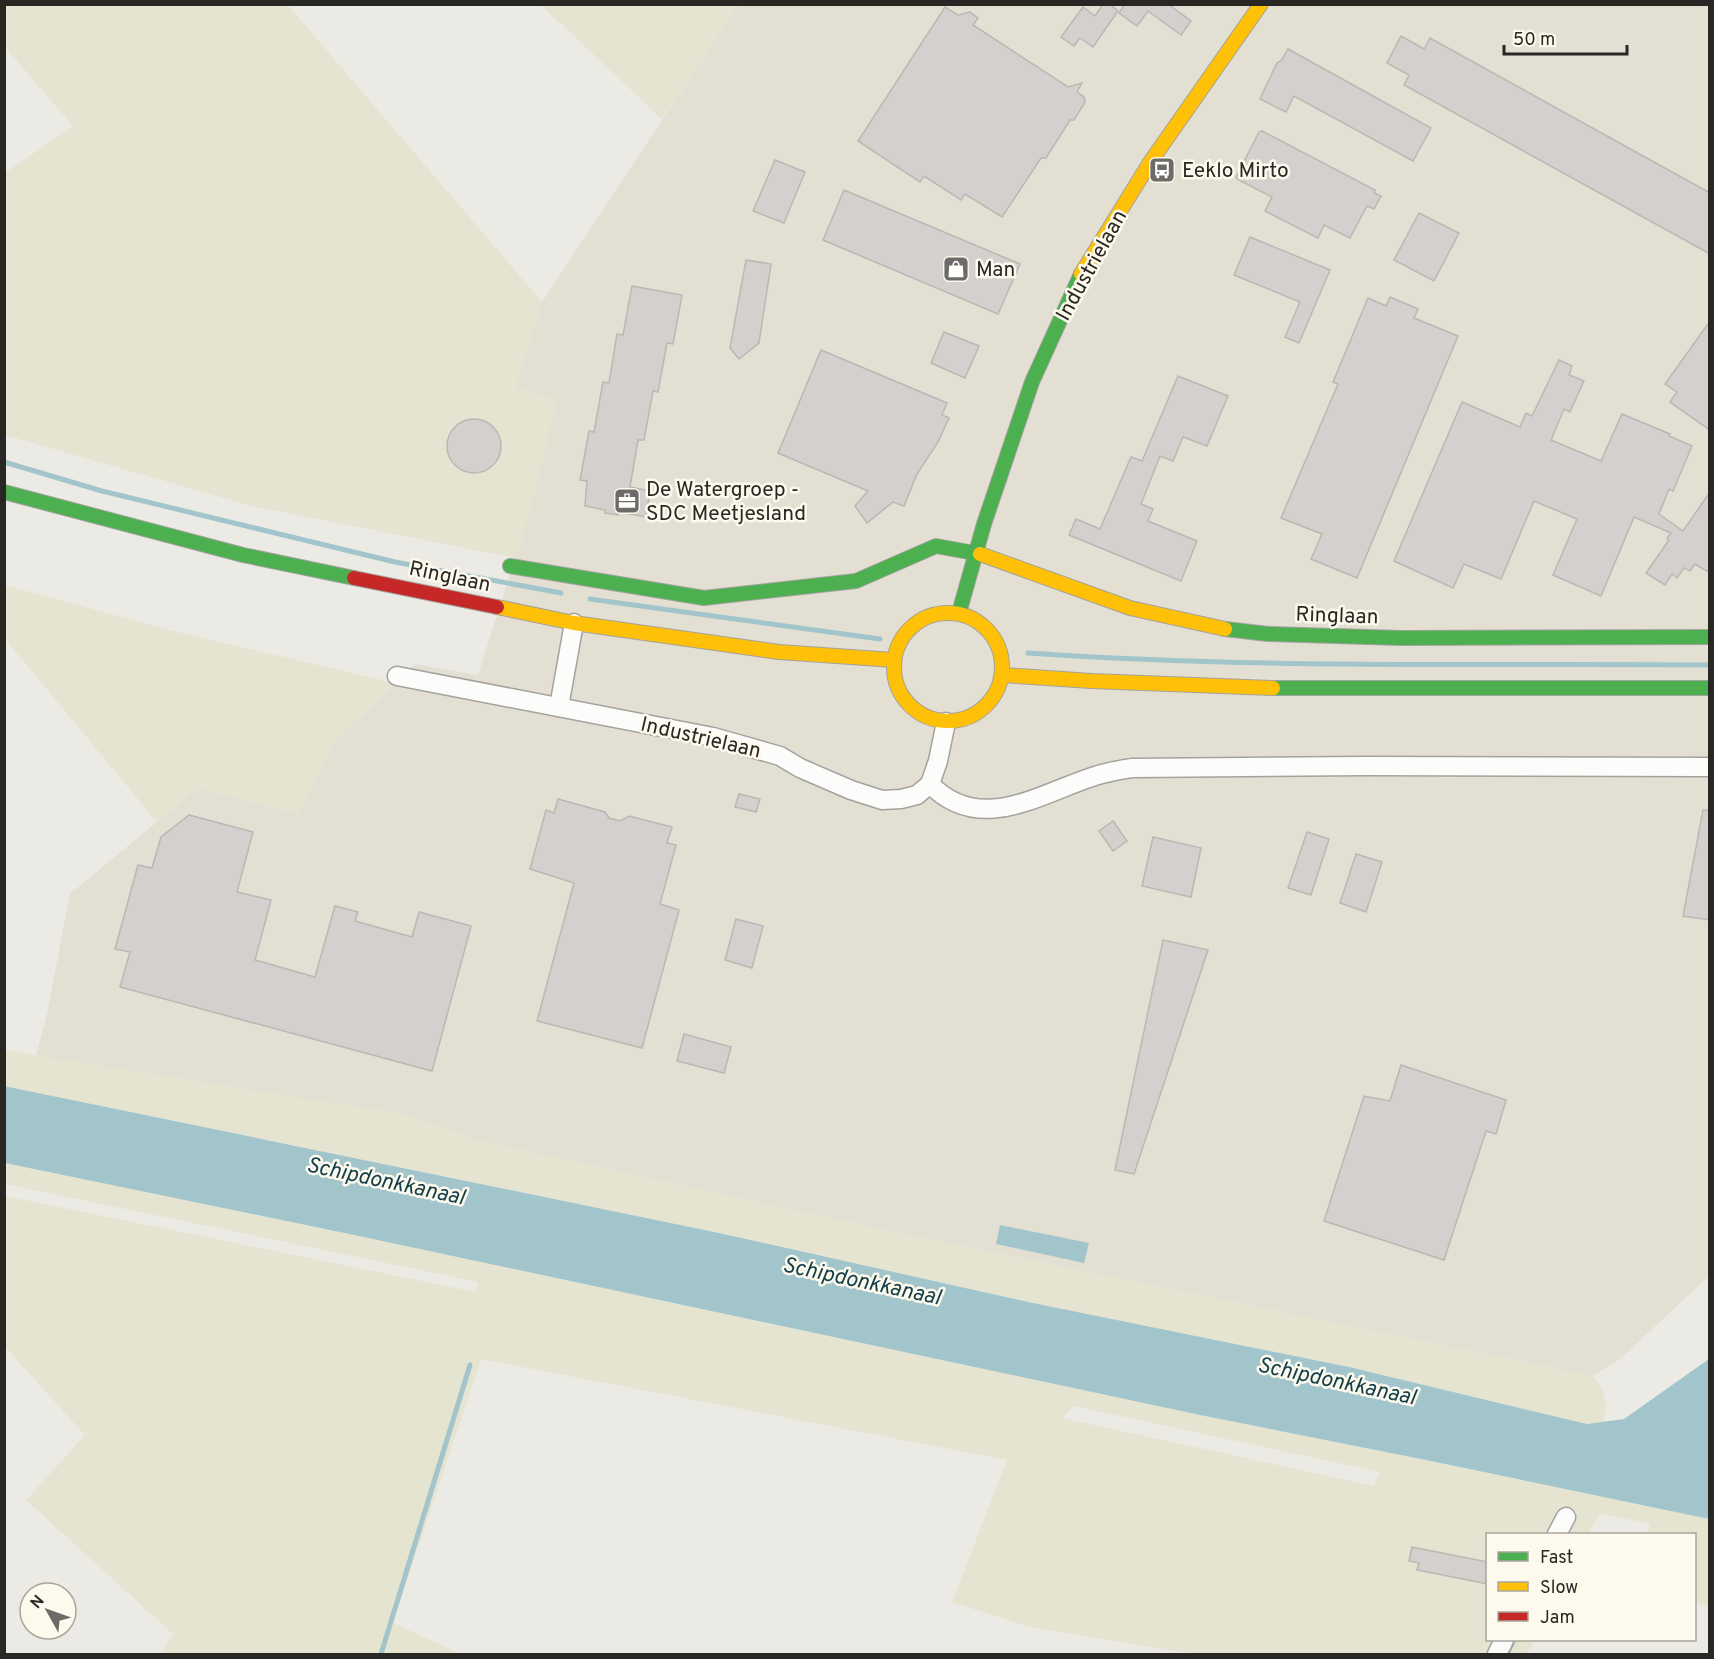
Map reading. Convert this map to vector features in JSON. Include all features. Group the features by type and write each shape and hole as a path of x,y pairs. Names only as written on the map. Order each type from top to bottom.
{"main road":[{"name":"Industrielaan","path":"959,613 975,553 1032,382 1079,278 1150,161 1261,4"},
{"name":"Ringlaan","path":"4,492 243,555 574,623 779,652 894,660"},
{"path":"510,566 704,598 856,581 936,546 975,553"},
{"name":"Ringlaan","path":"975,553 1130,608 1239,632 1412,638 1710,637"},
{"path":"939,613 959,613 976,620 991,633 1001,650 1003,675 999,689 989,704 977,714 961,721 946,722 931,719 907,704 898,689 894,676 894,660 898,646 909,629 920,620 939,613"},
{"path":"1003,675 1130,684 1343,689 1710,688"}],"street":[{"path":"560,707 574,623"},
{"name":"Industrielaan","path":"397,675 713,737 780,756 800,768 851,790 882,800 901,800 916,795 930,784"},
{"path":"946,722 938,761 930,784 942,796 960,806 986,808 1017,805 1096,775 1132,768 1710,767"},
{"path":"1558,1533 1566,1517"}],"shaded area":[{"path":"738,5 1709,5 1709,1276 1620,1359 1592,1376 893,1232 480,1141 407,1115 36,1056 47,1014 70,894 198,788 298,814 332,744 415,664 478,675 530,511 557,399 515,388 542,302"}],"green space":[{"path":"4,5 288,5 542,302 515,388 557,399 530,511 515,558 252,506 5,435 5,173 73,126 5,47"},
{"path":"541,5 738,5 662,119"},
{"path":"4,585 169,630 395,683 332,744 298,814 198,788 157,822 5,639"},
{"path":"4,1050 407,1115 480,1141 893,1232 1592,1376 1603,1392 1604,1423 1587,1424 1349,1367 1033,1303 719,1233 5,1086"},
{"path":"5,1163 1200,1415 1709,1519 1709,1606 1696,1603 1696,1533 1648,1533 1650,1524 1600,1513 1589,1533 1486,1533 1486,1641 1534,1641 1527,1654 1193,1654 1026,1626 952,1602 1007,1460 481,1359 393,1623 460,1654 161,1654 173,1634 26,1500 85,1435 5,1347 5,1196 476,1292 478,1282 5,1184","holes":["1074,1406 1380,1472 1374,1486 1062,1418"]}],"water":[{"name":"Schipdonkkanaal","path":"4,1086 719,1233 1033,1303 1349,1367 1587,1424 1624,1419 1709,1359 1709,1519 1200,1415 5,1163"},
{"path":"1000,1225 1089,1243 1084,1263 996,1244"}],"building":[{"path":"1103,4 1109,4 1118,11 1093,47 1080,38 1074,46 1061,37 1083,7 1095,16"},
{"path":"1125,4 1168,4 1191,21 1181,35 1148,11 1137,26 1119,13"},
{"path":"945,7 958,15 970,12 978,18 973,25 1068,87 1082,83 1077,92 1084,97 1085,102 1074,120 1070,120 1046,158 1041,158 1002,217 965,194 961,200 924,176 920,182 858,141"},
{"path":"1401,36 1424,49 1430,38 1710,193 1710,254 1404,85 1409,75 1387,63"},
{"path":"1288,49 1431,128 1413,161 1294,96 1286,112 1260,99 1277,63 1281,61"},
{"path":"1262,131 1375,190 1374,193 1381,196 1374,209 1367,206 1350,238 1324,225 1318,238 1265,211 1272,197 1237,179 1259,132"},
{"path":"775,160 805,172 784,223 753,211"},
{"path":"844,190 1020,264 998,314 823,240"},
{"path":"1419,213 1459,233 1434,281 1394,260"},
{"path":"1250,237 1330,270 1299,343 1285,337 1300,302 1234,275"},
{"path":"746,260 771,264 759,343 739,359 730,348"},
{"path":"632,286 682,295 673,344 667,343 658,392 653,391 644,440 638,440 630,487 650,491 646,517 618,512 618,515 605,513 605,510 585,506 587,481 580,480 589,431 594,432 603,382 609,383 617,334 623,335"},
{"path":"1390,297 1418,309 1414,318 1458,336 1357,578 1311,559 1322,534 1281,518 1338,384 1333,382 1368,298 1386,306"},
{"path":"1710,321 1710,430 1670,402 1677,392 1665,384"},
{"path":"944,332 979,346 965,378 931,363"},
{"path":"821,350 947,403 942,415 949,418 938,442 917,474 904,506 893,502 867,523 855,506 868,491 778,453"},
{"path":"1559,360 1572,366 1569,375 1584,381 1570,412 1564,409 1551,440 1601,461 1622,414 1692,446 1673,491 1669,489 1659,514 1683,531 1710,492 1710,573 1695,564 1690,571 1684,568 1677,578 1672,574 1665,585 1646,573 1669,540 1667,538 1671,533 1634,517 1601,596 1553,575 1577,519 1534,501 1501,579 1464,564 1453,588 1394,561 1462,402 1520,427 1526,413 1532,416"},
{"path":"1178,376 1228,396 1207,446 1183,437 1173,461 1160,456 1141,504 1153,509 1148,521 1197,541 1181,581 1069,535 1076,519 1100,529 1131,457 1142,461"},
{"path":"474,419 484,421 493,427 499,436 501,446 499,456 493,465 484,471 474,473 464,471 455,465 449,456 447,446 449,436 455,427 464,421"},
{"path":"739,794 760,799 756,812 735,807"},
{"path":"558,799 605,812 609,818 620,821 629,816 672,827 667,843 676,845 660,904 679,910 642,1048 537,1021 574,883 530,869 546,810 554,813"},
{"path":"1703,810 1710,811 1710,920 1683,916"},
{"path":"189,815 253,832 237,892 271,900 255,960 315,977 335,906 358,912 355,921 412,937 419,912 471,926 432,1071 120,987 130,952 115,949 138,865 152,868 161,837"},
{"path":"1113,821 1127,841 1113,851 1099,831"},
{"path":"1307,832 1329,839 1311,895 1288,888"},
{"path":"1153,837 1201,848 1191,897 1142,886"},
{"path":"1356,854 1382,862 1366,912 1340,903"},
{"path":"736,919 763,926 752,968 725,960"},
{"path":"1163,940 1208,950 1134,1174 1115,1170"},
{"path":"684,1034 731,1047 724,1073 677,1061"},
{"path":"1401,1065 1506,1100 1496,1134 1486,1131 1444,1260 1324,1221 1364,1096 1390,1101"},
{"path":"1412,1547 1486,1562 1486,1584 1417,1570 1419,1563 1409,1561"}],"waterway":[{"path":"4,462 102,491 395,562 561,593"},
{"path":"590,599 880,639"},
{"path":"1028,653 1283,663 1710,665"},
{"path":"381,1654 470,1365"},
{"path":"1507,1654 1514,1641"}],"traffic: fast":[{"path":"959,613 984,524 1032,382 1081,274"},
{"path":"4,492 243,555 354,578"},
{"path":"510,566 704,598 856,581 936,546 980,554"},
{"path":"1225,629 1268,634 1401,638 1710,637"},
{"path":"1273,688 1710,688"}],"traffic: slow":[{"path":"1081,274 1151,161 1261,4"},
{"path":"980,554 1130,608 1225,629"},
{"path":"497,607 574,623 779,652 894,660"},
{"path":"948,613 969,617 987,628 998,646 1002,667 998,688 987,706 969,717 948,721 927,717 909,706 898,688 894,667 898,646 909,628 927,617 948,613"},
{"path":"1003,675 1273,688"}],"traffic: jam":[{"path":"354,578 497,607"}],"place":[{"name":"Eeklo Mirto","path":"1162,170"},
{"name":"Man","path":"956,269"},
{"name":"De Watergroep - SDC Meetjesland","path":"627,501"}]}
